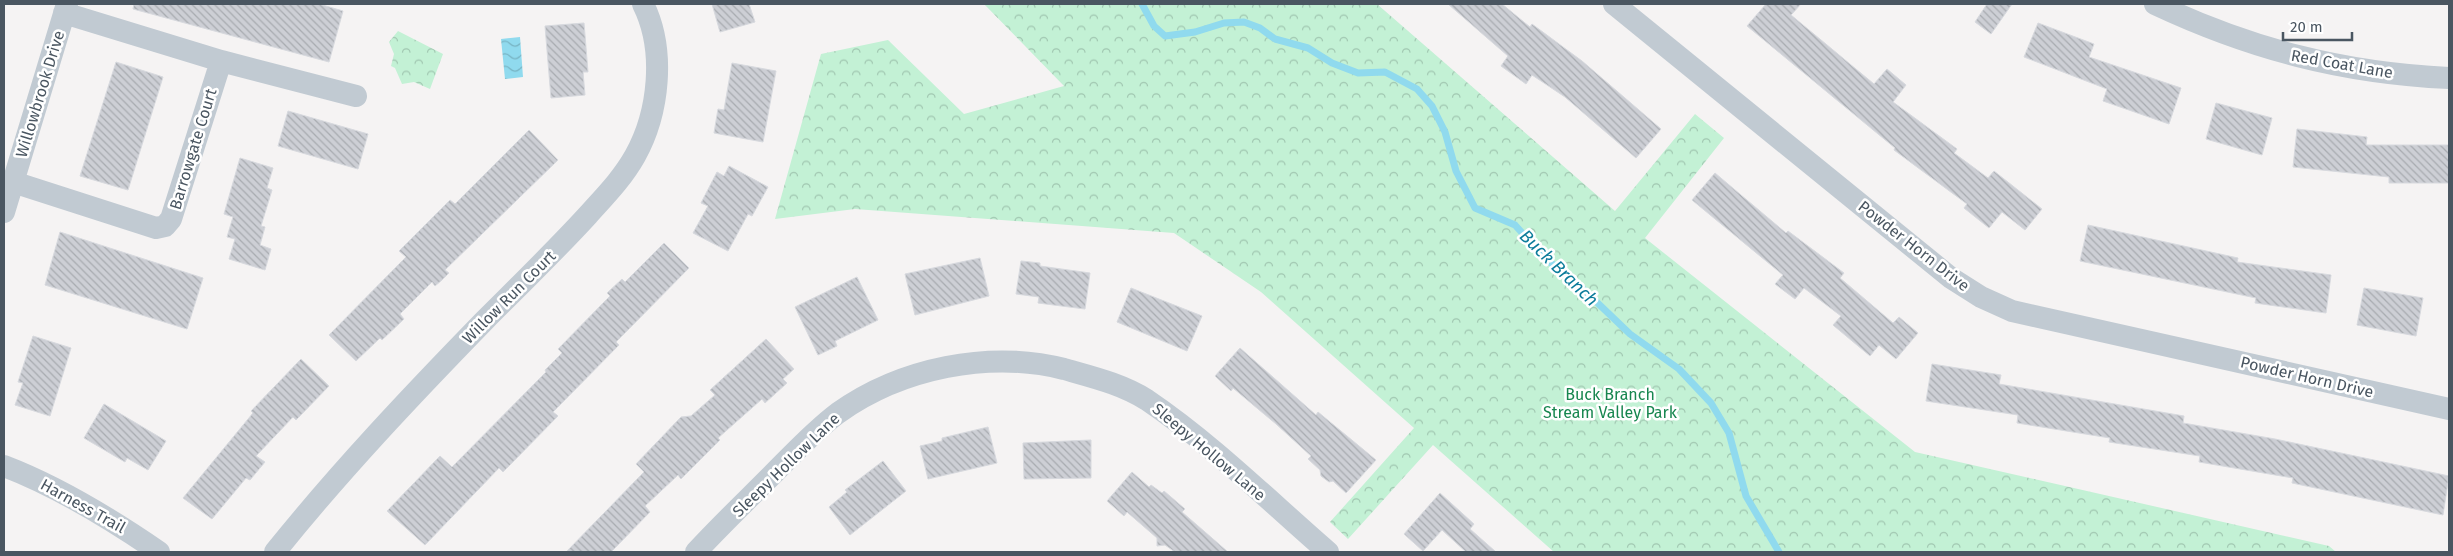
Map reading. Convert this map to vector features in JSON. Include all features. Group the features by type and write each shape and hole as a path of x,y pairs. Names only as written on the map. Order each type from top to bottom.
{"street":[{"name":"Willow Run Court","path":"275,552 351,461 556,249 624,175 644,137 653,109 656,85 653,32 643,4"},
{"name":"Powder Horn Drive","path":"1614,4 1951,278 1981,297 2012,311 2449,409"},
{"name":"Red Coat Lane","path":"2154,4 2254,45 2297,57 2359,70 2449,78"},
{"path":"66,8 221,61 356,96"},
{"name":"Willowbrook Drive","path":"4,212 66,8"},
{"name":"Barrowgate Court","path":"13,182 156,228 164,226 171,219 221,61"},
{"name":"Sleepy Hollow Lane","path":"696,552 796,451 838,414 858,401 882,388 938,368 975,362 1022,362 1052,366 1106,380 1145,399 1187,430 1328,552"},
{"name":"Harness Trail","path":"4,466 56,490 101,514 159,552"}],"green space":[{"name":"Buck Branch Stream Valley Park","path":"984,4 1377,4 1615,211 1695,114 1724,138 1645,238 1915,452 2329,546 2336,552 1554,552 1433,445 1348,539 1330,522 1414,428 1261,292 1174,233 855,209 775,219 821,54 888,40 964,114 1064,86"},
{"path":"398,31 443,54 430,89 414,82 402,84 395,68 391,66 394,54 389,42"}],"water":[{"path":"520,37 523,77 505,79 501,39"}],"building":[{"path":"134,4 319,4 343,11 329,62 133,9"},
{"path":"712,4 749,4 755,22 720,32"},
{"path":"1448,4 1502,4 1530,27 1532,24 1582,61 1661,129 1636,158 1565,97 1532,75 1526,84 1501,66 1508,56"},
{"path":"1766,4 1801,4 1791,15 1874,84 1887,69 1906,85 1893,102 1957,149 1954,153 1988,178 1994,171 2042,209 2025,230 2002,212 1989,228 1964,208 1967,204 1894,150 1895,148 1747,26"},
{"path":"1987,4 2012,4 1991,34 1975,22"},
{"path":"584,23 588,72 583,72 585,95 551,98 545,26"},
{"path":"2038,23 2094,44 2089,57 2181,88 2169,124 2103,101 2107,89 2024,57"},
{"path":"116,62 163,77 128,190 80,176"},
{"path":"732,63 776,71 763,142 714,133 718,109 724,110"},
{"path":"2216,103 2272,118 2262,155 2206,139"},
{"path":"288,111 368,134 358,169 278,146"},
{"path":"2297,129 2367,137 2366,145 2449,145 2449,183 2389,183 2389,177 2293,167"},
{"path":"529,130 558,160 445,270 449,273 442,280 435,286 432,282 400,314 404,319 382,340 380,338 356,361 329,335 406,257 399,251 450,200 455,204"},
{"path":"240,158 273,168 267,188 272,190 261,226 265,227 260,245 271,249 265,270 229,259 235,239 227,237 233,217 224,214"},
{"path":"729,166 768,187 752,216 748,214 728,251 693,233 708,206 701,203 717,172 724,176"},
{"path":"1715,173 1786,233 1788,231 1844,273 1840,278 1893,323 1899,317 1918,333 1896,359 1879,345 1870,356 1833,325 1841,316 1804,288 1795,299 1775,284 1783,275 1692,200"},
{"path":"2088,225 2238,258 2237,262 2331,275 2326,313 2255,303 2256,298 2080,261"},
{"path":"60,232 203,278 187,329 45,285"},
{"path":"664,243 689,268 616,342 619,345 553,412 558,416 503,472 499,468 425,545 387,511 440,456 452,467 546,372 545,370 562,353 558,349 610,296 607,293 622,279 625,282"},
{"path":"980,258 989,296 915,315 905,274"},
{"path":"1021,261 1040,263 1040,266 1090,273 1085,309 1038,303 1039,297 1016,294"},
{"path":"857,277 878,320 835,341 837,346 818,355 795,307"},
{"path":"1131,288 1202,316 1187,351 1117,322"},
{"path":"2364,288 2423,298 2416,336 2357,325"},
{"path":"33,336 71,348 50,416 15,405 23,383 18,382"},
{"path":"766,339 794,369 783,379 787,383 765,403 762,399 718,438 720,440 681,479 678,475 645,506 650,512 611,552 566,552 644,472 636,464 681,417 691,416 715,395 710,390"},
{"path":"1240,348 1316,415 1318,412 1376,460 1346,493 1333,481 1329,482 1321,476 1320,470 1308,459 1311,456 1276,424 1233,388 1231,391 1215,376"},
{"path":"301,359 329,386 296,420 293,417 256,456 265,462 250,480 246,478 212,519 183,498 253,413 251,411"},
{"path":"1932,364 2001,375 1999,384 2184,416 2183,423 2275,439 2449,476 2443,515 2292,483 2293,478 2199,462 2200,456 2109,442 2110,438 2017,423 2018,415 1926,401"},
{"path":"104,404 166,441 148,470 127,458 125,462 84,438"},
{"path":"988,427 997,463 928,479 920,446 942,441 942,438"},
{"path":"1091,440 1091,478 1024,479 1023,443"},
{"path":"883,461 906,491 850,535 829,507 847,492 845,490"},
{"path":"1132,472 1149,487 1151,485 1162,493 1164,491 1185,509 1182,512 1228,552 1175,552 1165,545 1157,546 1157,538 1127,512 1124,516 1107,501"},
{"path":"1440,493 1474,524 1470,529 1496,552 1466,552 1442,530 1423,551 1404,534"}],"waterway":[{"name":"Buck Branch","path":"1142,4 1154,26 1165,36 1195,32 1224,23 1244,22 1260,28 1275,39 1308,48 1332,63 1358,73 1385,72 1417,89 1432,106 1445,132 1456,171 1475,208 1515,225 1545,258 1583,289 1630,334 1679,369 1711,403 1729,433 1746,496 1779,552"}]}
